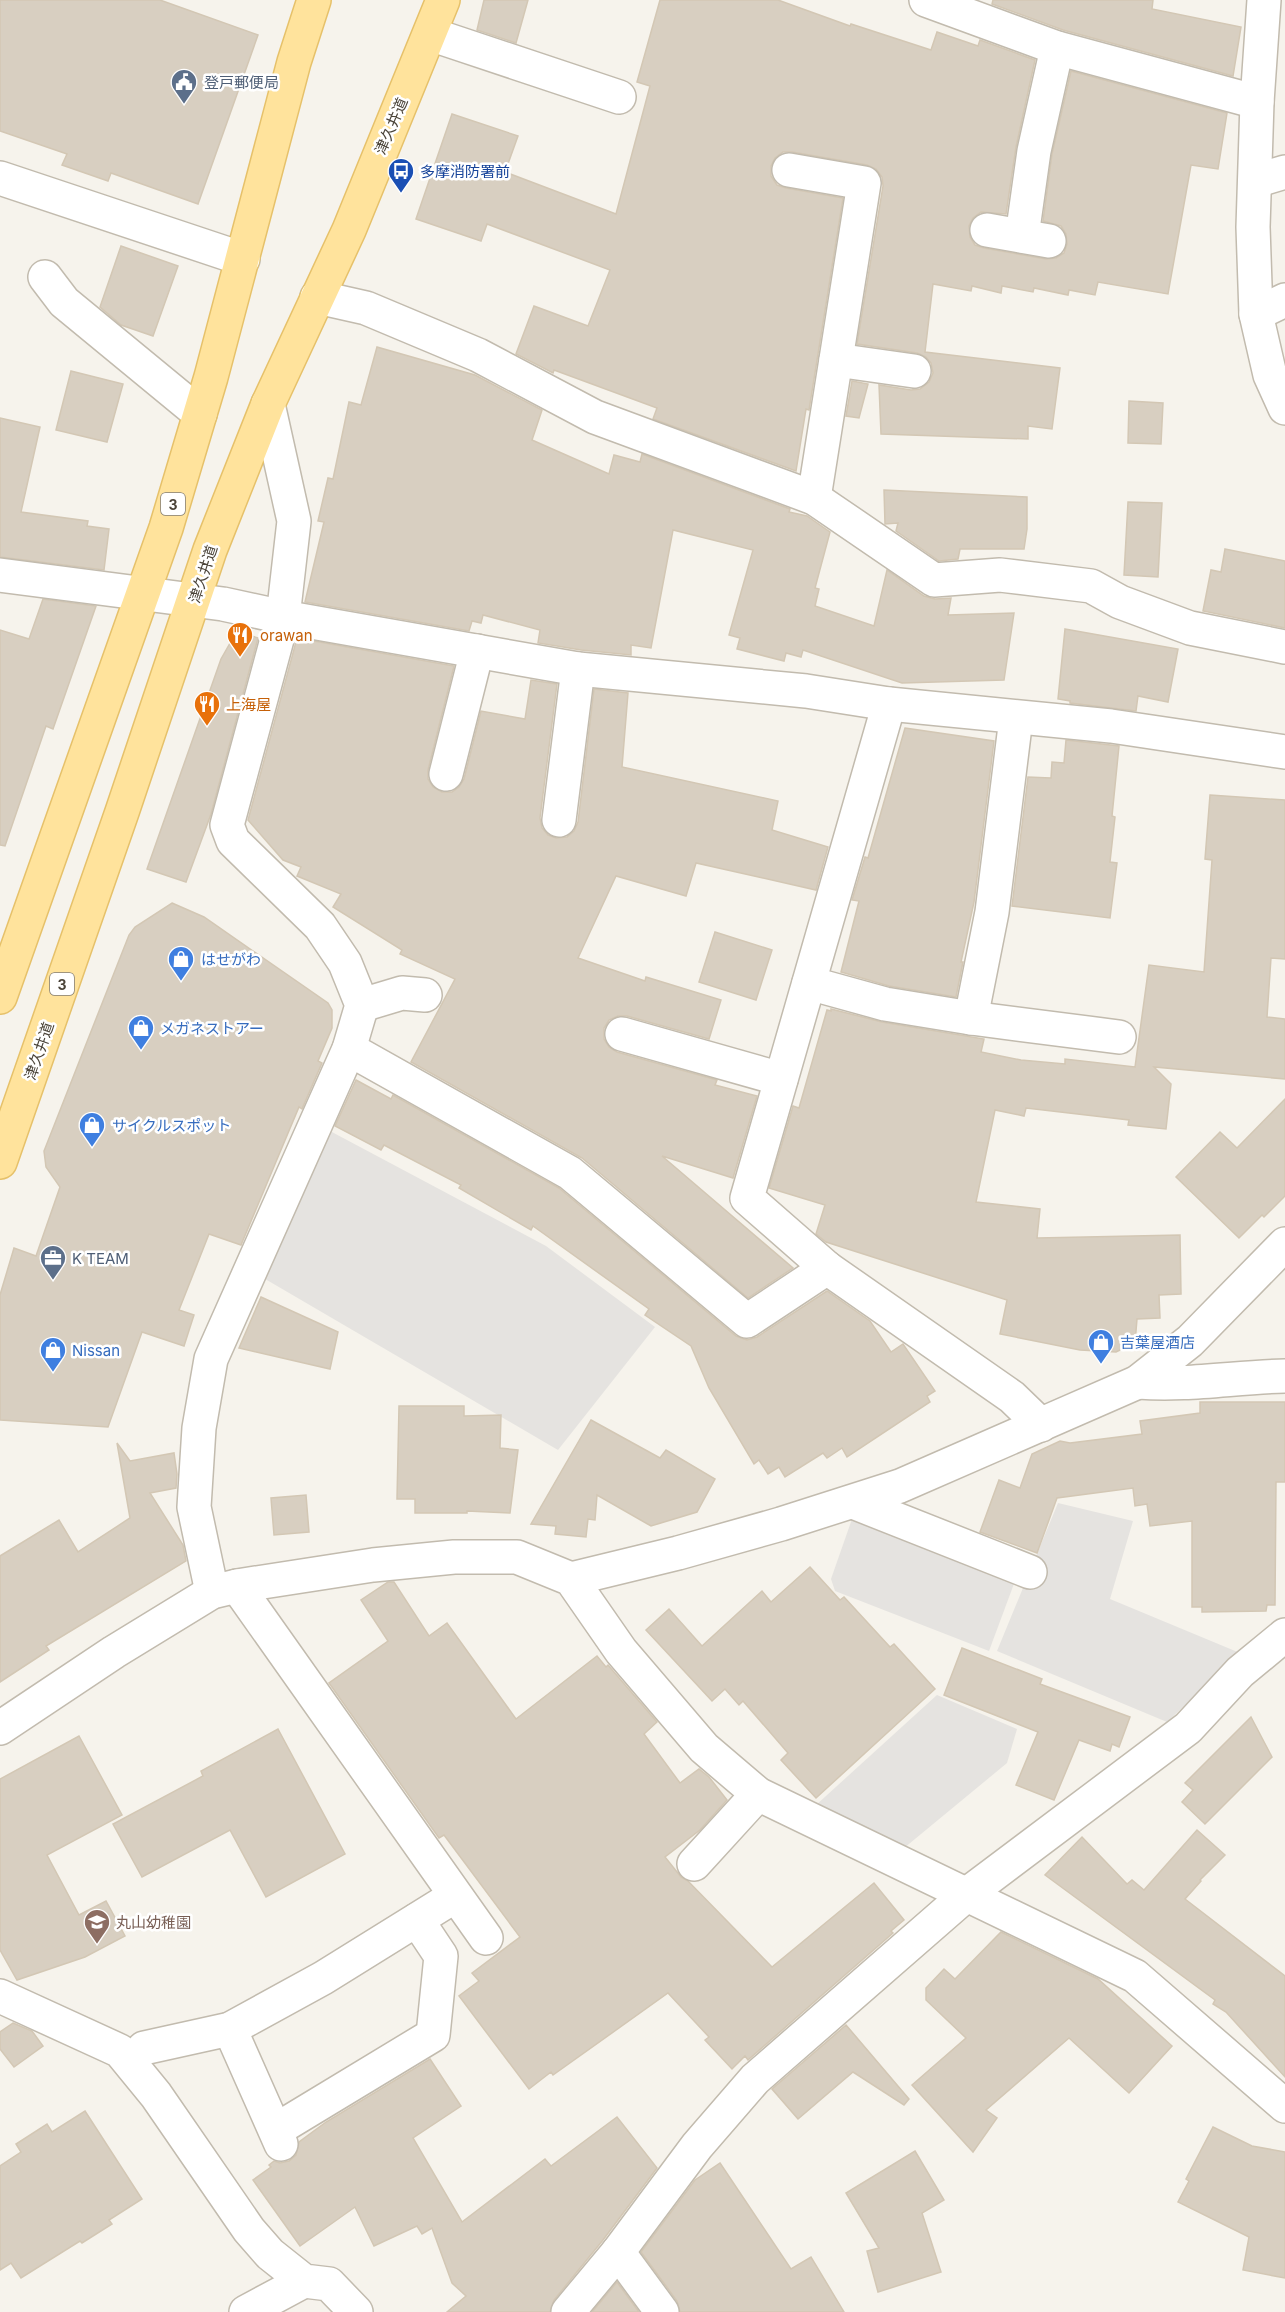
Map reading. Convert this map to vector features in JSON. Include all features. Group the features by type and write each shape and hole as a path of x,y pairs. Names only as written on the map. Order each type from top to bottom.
{"main road":[{"name":"3","path":"0,997 166,528 243,259 294,62 314,0"},
{"name":"津久井道","path":"1,1158 195,600 210,550 268,404 349,230 442,0"}],"street":[{"path":"926,0 1057,48 1257,102"},
{"path":"1264,0 1257,102 1270,176 1253,227 1256,314 1270,375 1284,400"},
{"path":"430,34 619,97"},
{"path":"987,230 1036,238 1034,151 1057,48"},
{"path":"789,170 864,183 814,498"},
{"path":"0,178 243,259"},
{"path":"45,277 64,302 200,414"},
{"path":"317,297 366,308 478,355 595,417 814,498 933,580 1000,575 1091,586 1120,602 1190,628 1285,647"},
{"path":"1256,314 1285,300"},
{"path":"836,360 915,371"},
{"path":"268,404 294,521 283,617 227,825 233,841 320,926 345,963 362,1005 349,1049 211,1359 199,1428 194,1507 224,1589 486,1938"},
{"path":"0,575 223,603 283,617 578,669 806,691 889,705 1111,726 1285,752"},
{"path":"446,774 477,651"},
{"path":"560,820 578,669"},
{"path":"889,705 747,1198 827,1269 1012,1397 1041,1425"},
{"path":"971,1018 992,912 1016,717"},
{"path":"808,983 885,1004 971,1018 1119,1037"},
{"path":"362,1005 402,993 424,995"},
{"path":"622,1034 781,1079"},
{"path":"349,1049 570,1173 747,1321 827,1269"},
{"path":"571,1579 678,1553 900,1486 1138,1382 1190,1341 1285,1244"},
{"path":"1138,1382 1167,1384 1285,1376"},
{"path":"853,1502 1030,1572"},
{"path":"0,1728 114,1652 224,1589 373,1565 454,1557 517,1557 571,1579 621,1651 704,1748 758,1794 1135,1976 1285,2106"},
{"path":"568,2312 618,2252 697,2146 754,2079 966,1895 1188,1728 1240,1672 1285,1635"},
{"path":"694,1864 758,1794"},
{"path":"144,2048 230,2029 323,1978 455,1896"},
{"path":"230,2029 279,2137 433,2035 441,1956 417,1920"},
{"path":"0,1996 120,2052 156,2095 249,2230 270,2254 304,2280 328,2284 356,2312"},
{"path":"618,2252 662,2312"},
{"path":"246,2312 304,2280"}],"shaded area":[{"path":"330,1131 546,1246 655,1327 558,1450 260,1276"},
{"path":"1058,1503 1133,1521 1110,1599 1240,1653 1167,1722 997,1651"},
{"path":"852,1519 1015,1581 989,1651 835,1591 831,1579"},
{"path":"937,1695 1017,1729 1007,1763 898,1853 815,1806"}],"building":[{"path":"0,0 160,0 258,35 198,204 111,173 108,181 62,165 67,154 0,131"},
{"path":"484,0 528,0 516,43 477,30"},
{"path":"660,0 778,0 850,26 851,24 931,50 937,32 978,46 980,40 1035,60 1016,147 1006,214 981,212 973,218 969,226 970,237 975,245 984,248 1046,259 1056,258 1064,253 1067,244 1066,234 1061,226 1043,221 1052,154 1071,71 1227,113 1218,169 1191,165 1168,294 1098,282 1095,295 1069,290 1068,295 1034,288 1033,292 1002,286 1001,293 972,286 971,291 933,284 925,352 1060,368 1052,429 1028,426 1028,439 881,434 879,385 911,390 920,389 929,382 933,373 931,363 926,357 917,353 857,344 883,186 882,177 876,169 867,165 783,152 775,158 771,166 771,176 777,185 843,198 809,410 806,409 796,471 653,419 657,408 554,370 553,373 516,354 534,306 588,326 610,270 487,224 481,241 416,219 452,114 518,136 505,172 616,214 650,86 637,82"},
{"path":"993,0 1153,0 1152,9 1241,27 1233,76 1063,30 992,4"},
{"path":"121,246 178,266 153,336 121,325 100,307"},
{"path":"377,347 475,375 542,410 532,440 609,474 614,455 640,462 642,454 790,509 789,512 807,516 830,532 815,588 819,589 815,606 874,626 887,570 924,596 935,599 951,598 948,615 1014,613 1004,680 902,683 803,650 801,657 786,653 784,661 737,649 740,638 729,635 753,550 673,530 651,648 631,645 631,655 538,643 540,630 483,615 481,623 472,621 469,631 305,602 324,522 318,521 328,478 333,479 349,402 361,405"},
{"path":"71,371 123,384 107,442 56,430"},
{"path":"852,381 868,384 859,418 846,416"},
{"path":"1129,401 1163,403 1161,444 1128,443"},
{"path":"0,418 40,427 21,512 88,521 87,526 109,529 104,570 0,557"},
{"path":"884,490 1027,497 1027,529 1024,549 960,549 958,559 939,561 896,531 898,523 885,524"},
{"path":"1128,502 1162,503 1158,577 1124,575"},
{"path":"1225,549 1285,561 1285,628 1203,611 1211,570 1221,572"},
{"path":"43,599 96,606 53,729 46,726 5,846 0,845 0,630 29,639"},
{"path":"1065,629 1178,649 1168,702 1138,696 1136,711 1070,703 1070,701 1058,699"},
{"path":"237,631 258,638 211,814 186,882 147,869 221,659"},
{"path":"297,638 454,666 428,770 428,779 433,787 442,792 452,792 464,779 481,711 525,719 531,680 557,684 540,818 542,828 548,835 556,838 567,837 574,831 578,822 594,689 628,693 622,767 778,801 772,830 828,847 816,890 696,863 686,896 616,876 578,958 645,981 646,977 721,1000 709,1039 627,1016 618,1016 609,1020 604,1028 604,1039 609,1047 617,1052 717,1080 715,1085 757,1096 733,1178 662,1156 793,1268 748,1298 582,1158 411,1062 455,979 400,954 402,950 333,907 341,894 297,876 301,867 283,860 248,820"},
{"path":"905,728 994,741 974,902 956,997 889,986 841,972 859,901 852,900 865,857 868,858"},
{"path":"1066,740 1119,746 1110,862 1117,863 1110,918 1012,906 1028,777 1051,778 1052,762 1064,763"},
{"path":"1210,795 1285,800 1285,959 1271,958 1267,1017 1285,1019 1285,1079 1154,1067 1171,1084 1166,1129 1128,1125 1129,1120 1026,1108 1024,1116 995,1110 976,1202 1040,1209 1037,1238 1180,1235 1181,1294 1159,1295 1160,1318 1137,1319 1135,1343 1116,1352 1080,1350 1000,1334 1007,1300 826,1242 816,1234 825,1205 769,1188 793,1106 799,1108 827,1010 831,1011 831,1009 882,1022 984,1039 981,1052 1021,1060 1065,1064 1065,1059 1135,1067 1149,965 1204,972 1212,860 1205,859"},
{"path":"172,903 204,917 328,1003 332,1010 332,1028 318,1061 322,1063 302,1109 299,1107 241,1245 209,1234 179,1310 194,1315 184,1346 142,1332 108,1427 0,1420 0,1295 14,1248 36,1256 60,1187 46,1167 44,1151 129,935 135,927"},
{"path":"715,932 772,950 756,1000 699,982"},
{"path":"356,1080 391,1099 393,1095 559,1188 736,1336 747,1340 757,1337 827,1291 870,1321 891,1352 903,1344 935,1391 927,1396 930,1402 847,1457 842,1448 827,1458 823,1453 785,1477 779,1467 768,1474 759,1460 754,1464 709,1388 691,1346 645,1315 649,1309 533,1226 531,1230 459,1188 461,1185 384,1145 381,1150 335,1126"},
{"path":"1285,1099 1285,1196 1239,1238 1176,1177 1220,1132 1237,1148"},
{"path":"261,1297 338,1332 330,1369 239,1348"},
{"path":"1200,1402 1285,1402 1285,1482 1276,1482 1275,1605 1267,1605 1266,1611 1202,1612 1202,1607 1192,1607 1192,1521 1150,1526 1147,1504 1135,1506 1133,1488 1057,1498 1037,1553 980,1532 999,1480 1020,1488 1032,1454 1060,1441 1070,1443 1142,1434 1140,1421 1200,1413"},
{"path":"399,1406 464,1406 464,1416 501,1415 500,1448 518,1450 510,1513 467,1511 467,1513 415,1513 415,1499 397,1499"},
{"path":"591,1420 660,1458 666,1450 715,1479 697,1512 651,1526 597,1495 595,1520 588,1519 586,1537 555,1534 556,1526 531,1524"},
{"path":"117,1443 130,1461 174,1453 176,1488 150,1493 183,1545 186,1561 46,1646 49,1650 0,1682 0,1556 59,1520 78,1552 130,1518"},
{"path":"306,1495 309,1532 274,1535 271,1498"},
{"path":"810,1567 840,1600 844,1597 890,1647 894,1644 935,1689 816,1798 781,1760 788,1753 743,1701 739,1705 725,1689 712,1701 646,1630 669,1609 702,1646 762,1591 771,1602"},
{"path":"388,1582 394,1582 429,1636 447,1623 516,1719 597,1656 606,1667 608,1665 657,1722 644,1734 680,1783 699,1769 709,1777 727,1800 700,1830 665,1857 681,1877 688,1881 772,1967 874,1883 904,1920 891,1931 893,1933 748,2060 745,2056 732,2069 705,2040 709,2037 668,1993 553,2075 551,2072 529,2089 459,1996 479,1981 472,1973 520,1937 444,1835 439,1838 329,1683 388,1641 361,1600"},
{"path":"962,1648 1042,1679 1040,1684 1130,1717 1119,1747 1112,1744 1110,1751 1079,1740 1054,1800 1016,1785 1038,1732 944,1695"},
{"path":"1251,1717 1272,1757 1205,1824 1182,1802 1193,1790 1185,1783"},
{"path":"278,1729 345,1854 266,1897 230,1830 142,1877 113,1824 203,1776 201,1771"},
{"path":"79,1736 122,1815 47,1855 79,1915 106,1901 125,1936 85,1957 17,1980 0,1950 0,1779"},
{"path":"1197,1830 1225,1855 1185,1899 1285,1976 1285,2077 1226,2012 1213,2004 1215,2000 1045,1875 1082,1837 1127,1884 1132,1880 1144,1890"},
{"path":"1001,1932 1098,1979 1172,2046 1129,2093 1069,2038 986,2110 997,2118 973,2152 912,2085 966,2038 926,2000 926,1988 944,1969 955,1979"},
{"path":"13,2023 32,2031 43,2046 14,2067 0,2049 0,2032"},
{"path":"846,2025 909,2099 904,2105 853,2072 798,2119 772,2089"},
{"path":"430,2059 461,2106 413,2138 462,2222 545,2159 551,2166 617,2117 657,2168 554,2300 550,2312 447,2312 466,2296 452,2283 432,2228 422,2234 417,2226 374,2246 355,2207 300,2246 253,2180 271,2167 269,2165 274,2161 280,2163 289,2161 296,2155 299,2142 326,2122"},
{"path":"85,2111 142,2199 109,2220 112,2224 21,2278 11,2263 0,2270 0,2166 21,2152 16,2144 47,2124 52,2132"},
{"path":"1213,2127 1252,2146 1285,2152 1285,2278 1243,2270 1249,2237 1178,2202 1189,2181 1186,2179"},
{"path":"915,2151 944,2200 922,2213 941,2272 878,2292 867,2251 879,2248 846,2193"},
{"path":"720,2163 791,2269 811,2257 844,2312 680,2312 677,2301 641,2252 695,2180"},
{"path":"617,2282 639,2312 592,2312"}],"place":[{"name":"登戸郵便局","path":"184,105"},
{"name":"多摩消防署前","path":"401,194"},
{"name":"orawan","path":"240,658"},
{"name":"上海屋","path":"207,727"},
{"name":"はせがわ","path":"181,982"},
{"name":"メガネストアー","path":"141,1051"},
{"name":"サイクルスポット","path":"92,1148"},
{"name":"K TEAM","path":"53,1281"},
{"name":"吉葉屋酒店","path":"1101,1365"},
{"name":"Nissan","path":"53,1373"},
{"name":"丸山幼稚園","path":"97,1945"}]}
